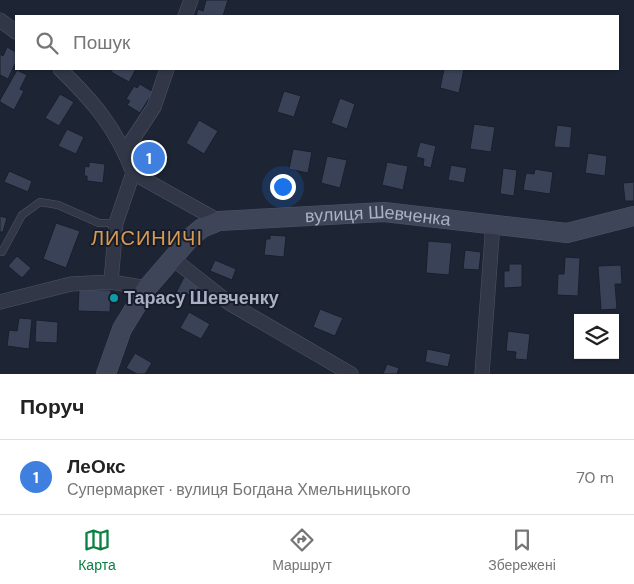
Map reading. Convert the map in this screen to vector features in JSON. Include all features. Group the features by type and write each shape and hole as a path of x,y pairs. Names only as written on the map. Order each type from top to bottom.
{"main road":[{"name":"вулиця Шевченка","path":"106,374 122,329 147,288 191,237 202,228 219,221 384,212 567,233 634,216"}],"street":[{"path":"186,15 191,0"},
{"path":"0,20 15,31"},
{"path":"61,70 95,103 125,151 133,173 116,223 111,282"},
{"path":"125,151 154,107 167,70"},
{"path":"133,173 219,221"},
{"path":"482,374 493,223"},
{"path":"172,258 229,303 351,374"},
{"path":"0,302 71,284 111,282 147,288"}],"lane":[{"path":"2,252 22,215 40,202 58,205 98,223 116,223"}],"building":[{"path":"206,0 228,0 223,15 196,15 198,9 203,11"},
{"path":"7,47 15,51 15,64 8,79 0,75 0,54 3,56"},
{"path":"17,70 27,75 20,89 24,91 14,110 0,102 0,100"},
{"path":"112,70 135,70 129,82 111,72"},
{"path":"444,70 464,70 459,93 440,88"},
{"path":"140,84 153,92 140,113 127,105 130,101 126,99 134,86 137,88"},
{"path":"284,91 301,96 294,117 277,112"},
{"path":"60,94 74,102 59,126 45,118"},
{"path":"340,98 355,104 347,129 331,123"},
{"path":"199,120 218,131 204,154 186,143"},
{"path":"474,124 495,127 491,152 470,149"},
{"path":"557,125 572,127 570,148 554,147"},
{"path":"67,129 84,137 76,154 58,146"},
{"path":"420,142 436,146 431,168 423,166 424,159 416,157"},
{"path":"145,143 169,156 163,167 139,155"},
{"path":"293,149 312,152 308,173 289,169"},
{"path":"588,153 607,156 605,176 585,173"},
{"path":"327,156 347,160 340,188 321,183"},
{"path":"89,162 105,164 103,183 87,181 87,176 84,176 85,166 89,167"},
{"path":"387,162 408,166 403,190 382,185"},
{"path":"451,165 467,168 464,183 448,180"},
{"path":"503,168 517,170 514,196 500,194"},
{"path":"535,169 553,172 550,194 523,190 526,173 534,174"},
{"path":"9,171 32,181 28,192 4,182"},
{"path":"634,182 634,201 625,201 623,183"},
{"path":"0,216 7,218 3,232 0,232"},
{"path":"56,223 80,231 66,268 43,259"},
{"path":"270,235 286,236 284,257 264,255 266,239 270,239"},
{"path":"428,241 452,243 449,275 426,273"},
{"path":"465,250 481,252 479,270 463,269"},
{"path":"17,256 31,268 22,278 8,266"},
{"path":"565,257 580,258 578,296 557,295 558,274 564,274"},
{"path":"215,260 236,269 232,280 210,271"},
{"path":"509,264 522,264 522,287 504,288 504,271 509,271"},
{"path":"621,265 622,284 615,284 617,309 601,310 598,266"},
{"path":"184,277 200,285 194,297 187,294 183,302 174,297"},
{"path":"79,289 111,290 110,312 78,311"},
{"path":"320,309 343,318 335,336 313,327"},
{"path":"189,312 210,324 201,339 180,328"},
{"path":"19,318 32,319 29,349 7,346 9,330 17,331"},
{"path":"36,320 58,322 57,343 35,342"},
{"path":"508,331 530,334 527,360 515,359 516,352 506,351"},
{"path":"427,349 451,354 448,367 425,362"},
{"path":"135,353 152,363 145,374 137,374 126,368"},
{"path":"387,364 399,368 397,374 383,374"}],"place":[{"name":"ЛеОкс","path":"149,158"},
{"name":"Тарасу Шевченку","path":"114,298"}],"district":[{"name":"ЛИСИНИЧІ","path":"147,238"}]}
